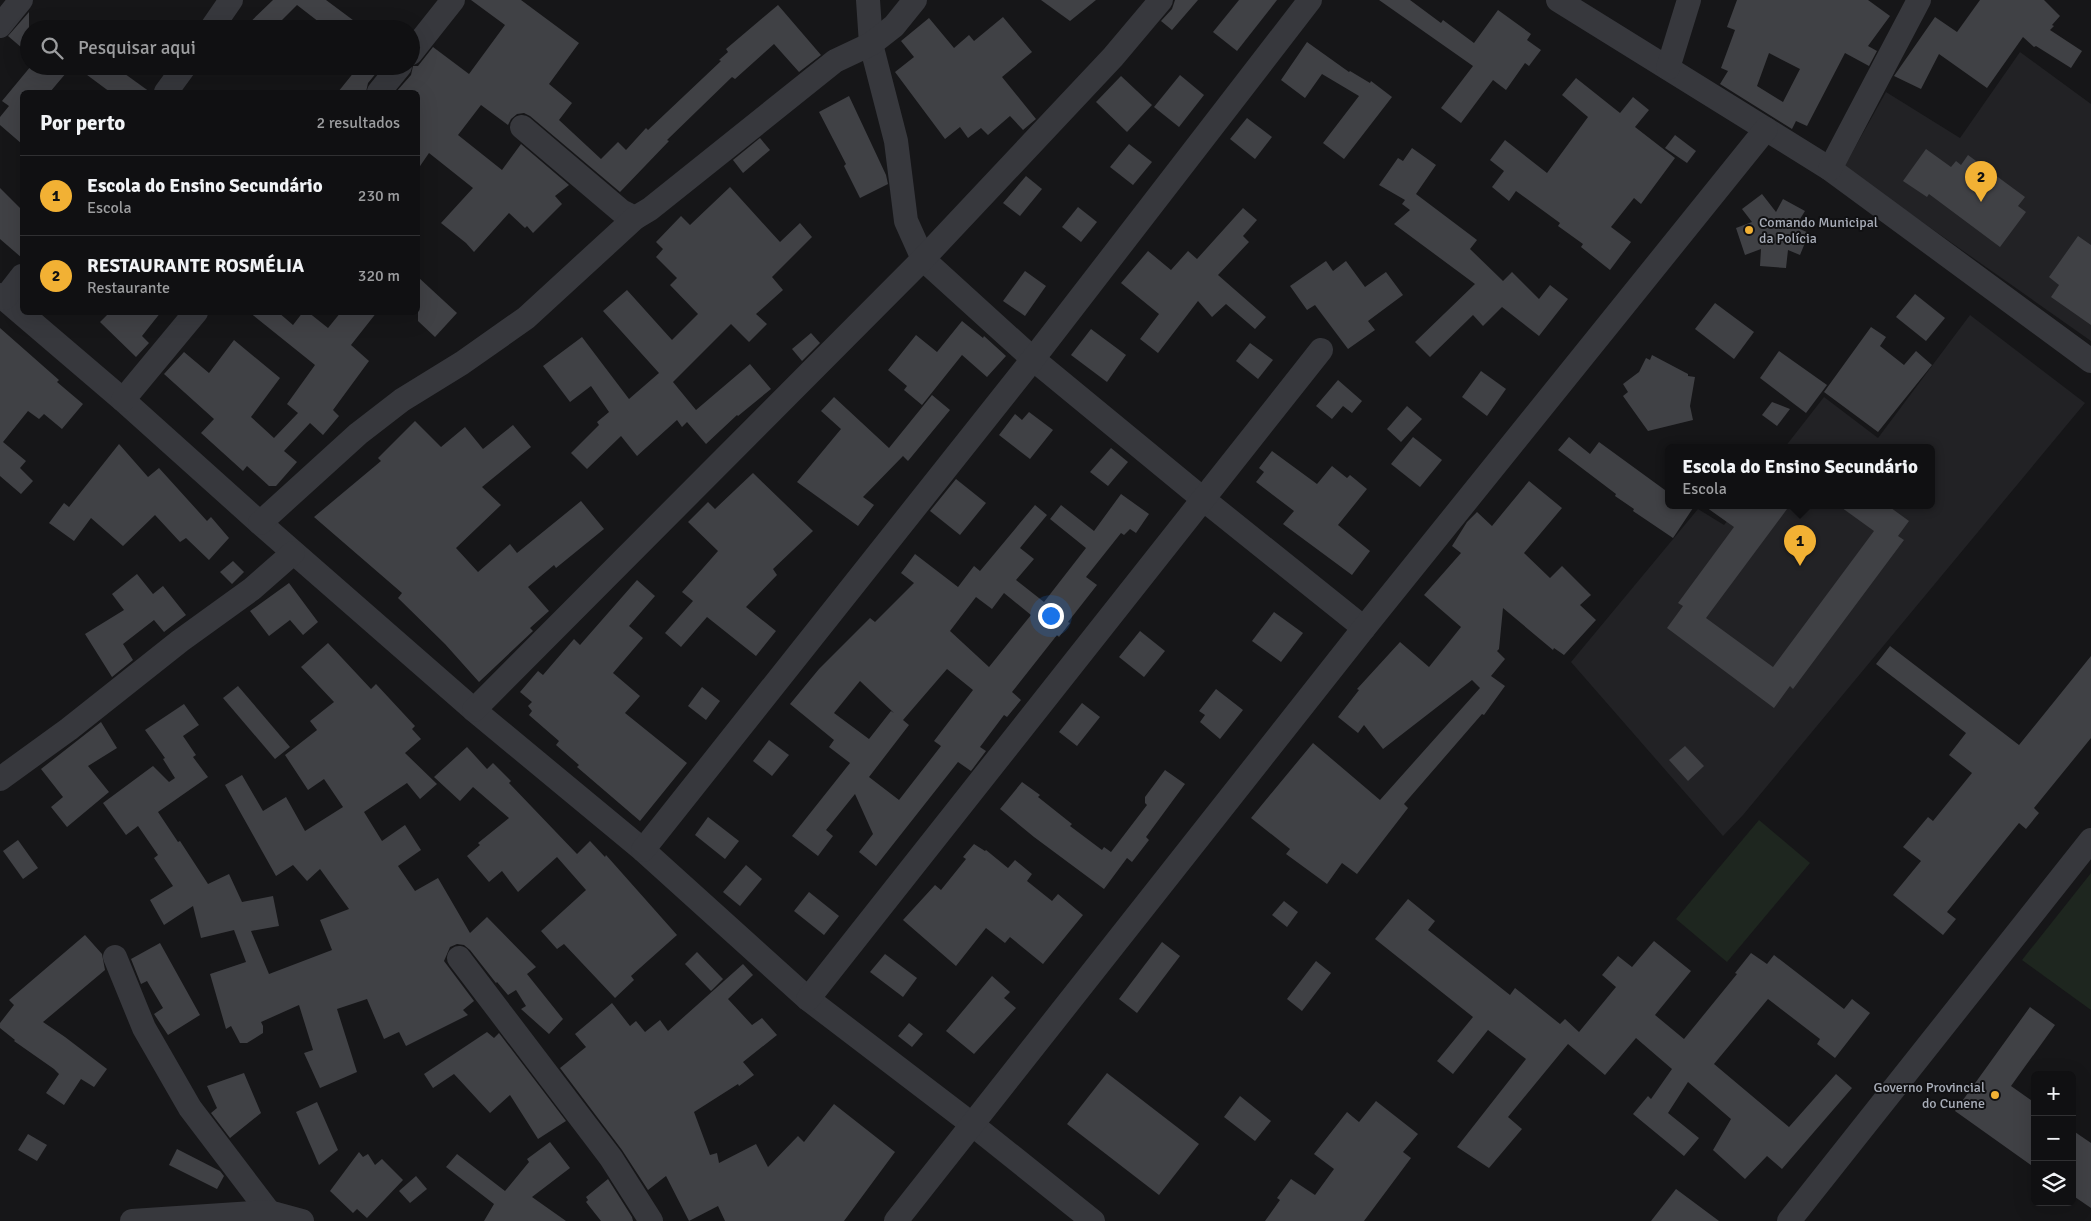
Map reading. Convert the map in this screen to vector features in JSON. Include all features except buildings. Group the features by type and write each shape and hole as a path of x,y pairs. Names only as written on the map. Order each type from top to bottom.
{"street":[{"path":"0,26 21,0"},
{"path":"217,20 231,0"},
{"path":"420,42 453,0"},
{"path":"868,0 871,44 896,141 906,221 923,259 1033,359 1202,499 1364,628"},
{"path":"260,523 358,434 402,400 462,363 526,318 635,218 650,209 835,61 871,44 894,26 915,0"},
{"path":"474,710 923,259 1113,57 1161,0"},
{"path":"643,850 1033,359 1310,0"},
{"path":"1558,0 1830,169 2091,361"},
{"path":"1668,68 1689,0"},
{"path":"1830,169 1919,0"},
{"path":"167,90 178,75"},
{"path":"381,90 393,75"},
{"path":"522,127 621,211 635,218"},
{"path":"896,1221 1364,628 1766,129"},
{"path":"20,278 2,297 20,312"},
{"path":"23,315 123,400 293,553 474,710 643,850 808,999 973,1124 1093,1221"},
{"path":"123,400 194,315"},
{"path":"808,999 1321,350"},
{"path":"0,779 69,730 180,641 252,588 293,553"},
{"path":"1789,1221 2091,840"},
{"path":"115,958 144,1028 190,1108 269,1212"},
{"path":"459,958 611,1158 651,1221"},
{"path":"132,1221 269,1212 302,1221"}],"shaded area":[{"path":"2020,52 2091,104 2091,341 1844,167 1886,92 1960,138"},
{"path":"1970,315 2085,403 1743,815 1723,836 1571,662 1698,509 1724,525 1737,509 1935,509 1935,444 1787,444 1824,397 1878,438"},
{"path":"1759,820 1810,863 1727,962 1676,919"},
{"path":"2091,873 2091,1010 2022,960"}],"place":[{"name":"RESTAURANTE ROSMÉLIA","path":"1981,202"},
{"name":"Comando Municipal da Polícia","path":"1749,230"},
{"name":"Escola do Ensino Secundário","path":"1800,566"},
{"name":"Governo Provincial do Cunene","path":"1995,1095"}]}
